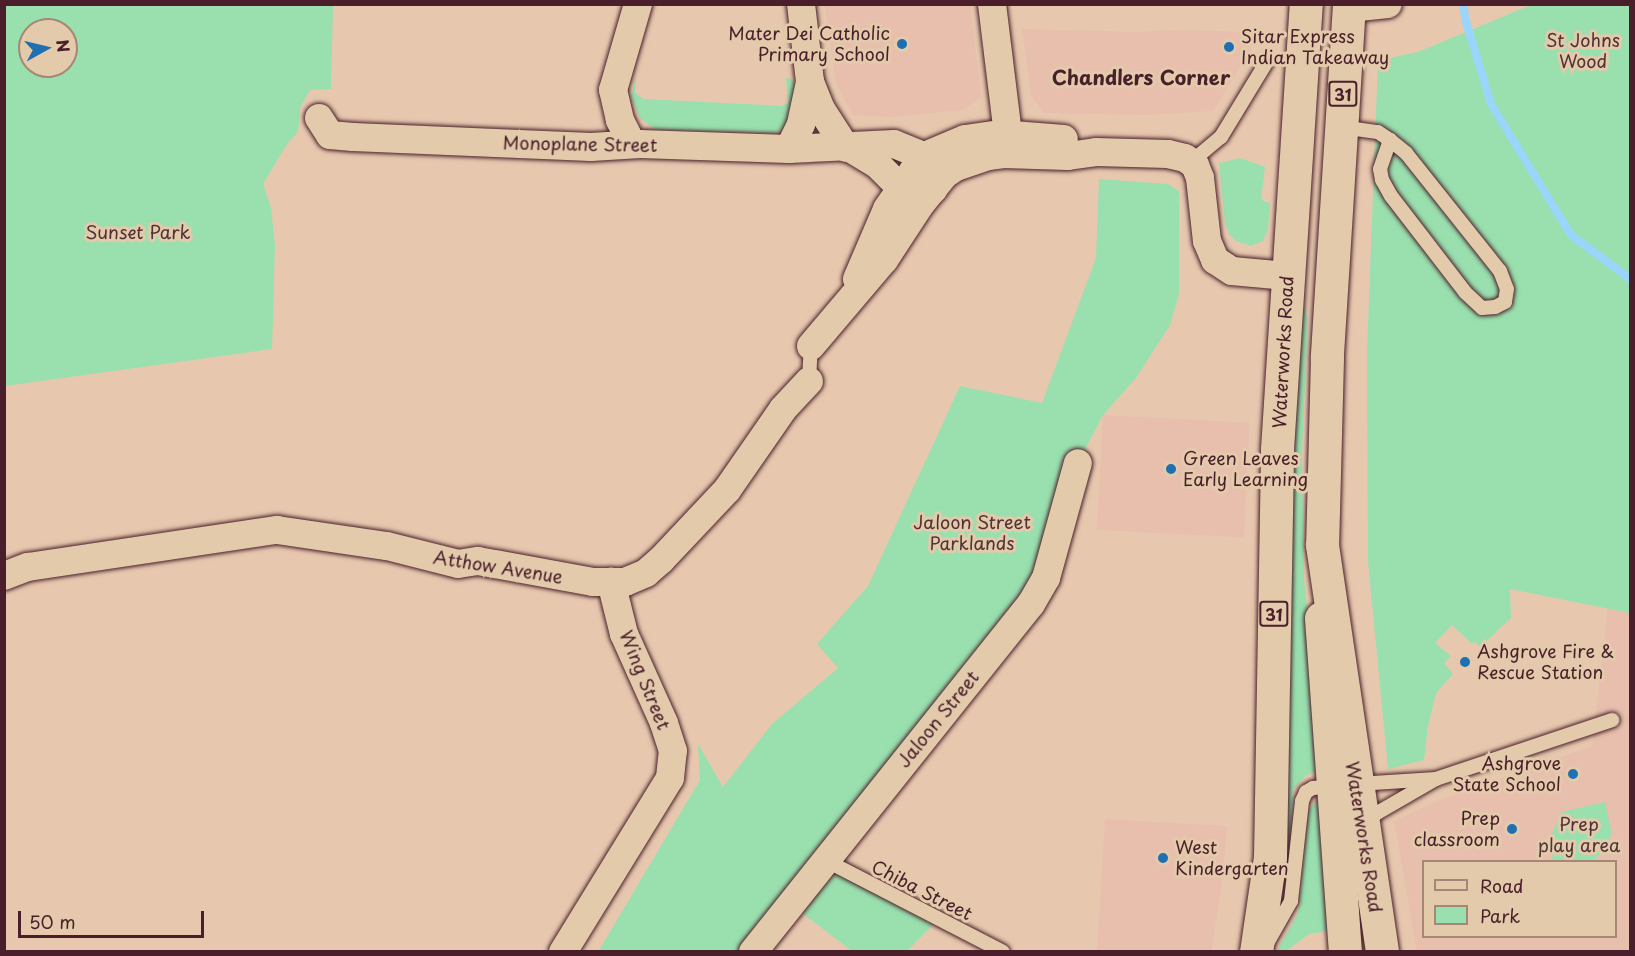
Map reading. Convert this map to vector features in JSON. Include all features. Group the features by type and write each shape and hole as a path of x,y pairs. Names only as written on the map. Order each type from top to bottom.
{"main road":[{"path":"1306,8 1349,6"},
{"name":"Waterworks Road","path":"1345,951 1345,785 1322,544 1322,473 1331,278 1349,6"},
{"name":"Waterworks Road","path":"1256,951 1270,857 1277,449 1306,8"},
{"path":"1287,276 1331,278"},
{"name":"Waterworks Road","path":"1345,785 1362,827 1382,951"}],"street":[{"path":"632,144 620,120 612,90 638,4"},
{"path":"801,4 810,82 821,109 848,148 877,164 901,188 933,189"},
{"path":"992,4 1009,144"},
{"path":"1349,6 1388,4"},
{"path":"789,149 801,124 810,82"},
{"name":"Monoplane Street","path":"319,118 330,135 353,137 591,147 632,144 789,149 848,148 894,144 927,157"},
{"path":"901,188 927,157 965,139 1009,144 1066,140 1096,152 1173,154 1191,162 1201,182 1207,241 1215,260 1232,271 1287,276"},
{"path":"933,189 946,173 1009,144"},
{"path":"927,157 933,189"},
{"name":"Atthow Avenue","path":"850,299 882,217 901,188"},
{"name":"Atthow Avenue","path":"811,346 884,260 933,189"},
{"name":"Atthow Avenue","path":"4,576 28,567 278,530 387,546 458,564 478,561 581,580 625,582 646,573 662,560 727,490 783,409 809,381"},
{"name":"Jaloon Street","path":"753,951 1031,604 1046,578 1078,463"},
{"name":"Wing Street","path":"562,951 670,778 673,751 664,723 624,634 611,582"}],"lane":[{"path":"1191,162 1221,137 1266,63"},
{"path":"1341,127 1378,132 1390,140 1427,176 1500,271 1507,289 1505,302 1482,308 1465,292 1391,196 1382,180 1380,170 1390,140"},
{"name":"Atthow Avenue","path":"809,381 811,346"},
{"path":"1362,827 1377,813 1436,779 1612,720"},
{"path":"1262,951 1279,926 1291,901 1302,801 1306,792 1313,788 1436,779"},
{"name":"Chiba Street","path":"825,860 1003,951"}],"shaded area":[{"name":"Mater Dei Catholic Primary School","path":"825,5 970,5 981,97 963,110 892,117 853,115 836,84"},
{"name":"Chandlers Corner","path":"1022,29 1253,32 1251,50 1213,111 1146,115 1044,113 1031,95"},
{"name":"Green Leaves Early Learning","path":"1103,415 1250,423 1244,538 1097,530"},
{"name":"Ashgrove State School","path":"1608,608 1630,613 1630,951 1417,951 1394,821 1437,801 1592,746"},
{"name":"West Kindergarten","path":"1105,819 1227,826 1221,890 1211,951 1097,951"}],"green space":[{"name":"Sunset Park","path":"4,5 333,5 331,89 310,90 300,108 298,132 287,144 263,184 271,208 275,245 272,349 5,386"},
{"name":"St Johns Wood","path":"1531,5 1630,5 1630,613 1510,589 1511,618 1480,647 1475,642 1472,644 1452,625 1435,643 1451,656 1444,663 1453,674 1436,693 1428,726 1424,760 1388,769 1368,561 1367,351 1378,60 1418,52"},
{"path":"636,76 635,93 644,99 782,106 788,103 786,77 792,80 799,92 786,128 775,133 656,130 640,118 631,97"},
{"path":"1240,158 1265,167 1261,200 1270,203 1268,229 1263,241 1251,246 1236,241 1229,234 1225,223 1219,163"},
{"name":"Jaloon Street Parklands","path":"1099,179 1168,184 1179,191 1179,294 1170,325 1136,378 1103,415 1078,463 1038,570 743,951 598,952 700,780 698,744 723,787 772,724 838,668 817,644 868,586 960,386 1042,403 1096,258"},
{"path":"1302,296 1308,319 1302,452 1304,580 1325,769 1306,775 1294,789 1287,884 1284,882 1289,484"},
{"path":"1318,799 1333,930 1309,934 1286,951 1276,952 1298,913 1308,811"},
{"name":"Prep play area","path":"1605,802 1612,834 1596,860 1553,860 1549,841 1561,812"},
{"path":"838,870 937,921 907,951 852,951 802,913"}],"waterway":[{"path":"1463,4 1466,22 1491,104 1571,235 1630,279"}],"place":[{"name":"Mater Dei Catholic Primary School","path":"902,44"},
{"name":"Sitar Express Indian Takeaway","path":"1229,47"},
{"name":"Green Leaves Early Learning","path":"1171,469"},
{"name":"Ashgrove Fire & Rescue Station","path":"1465,662"},
{"name":"Ashgrove State School","path":"1573,774"},
{"name":"Prep classroom","path":"1512,829"},
{"name":"West Kindergarten","path":"1163,858"}],"district":[{"name":"Chandlers Corner","path":"1141,77"}]}
